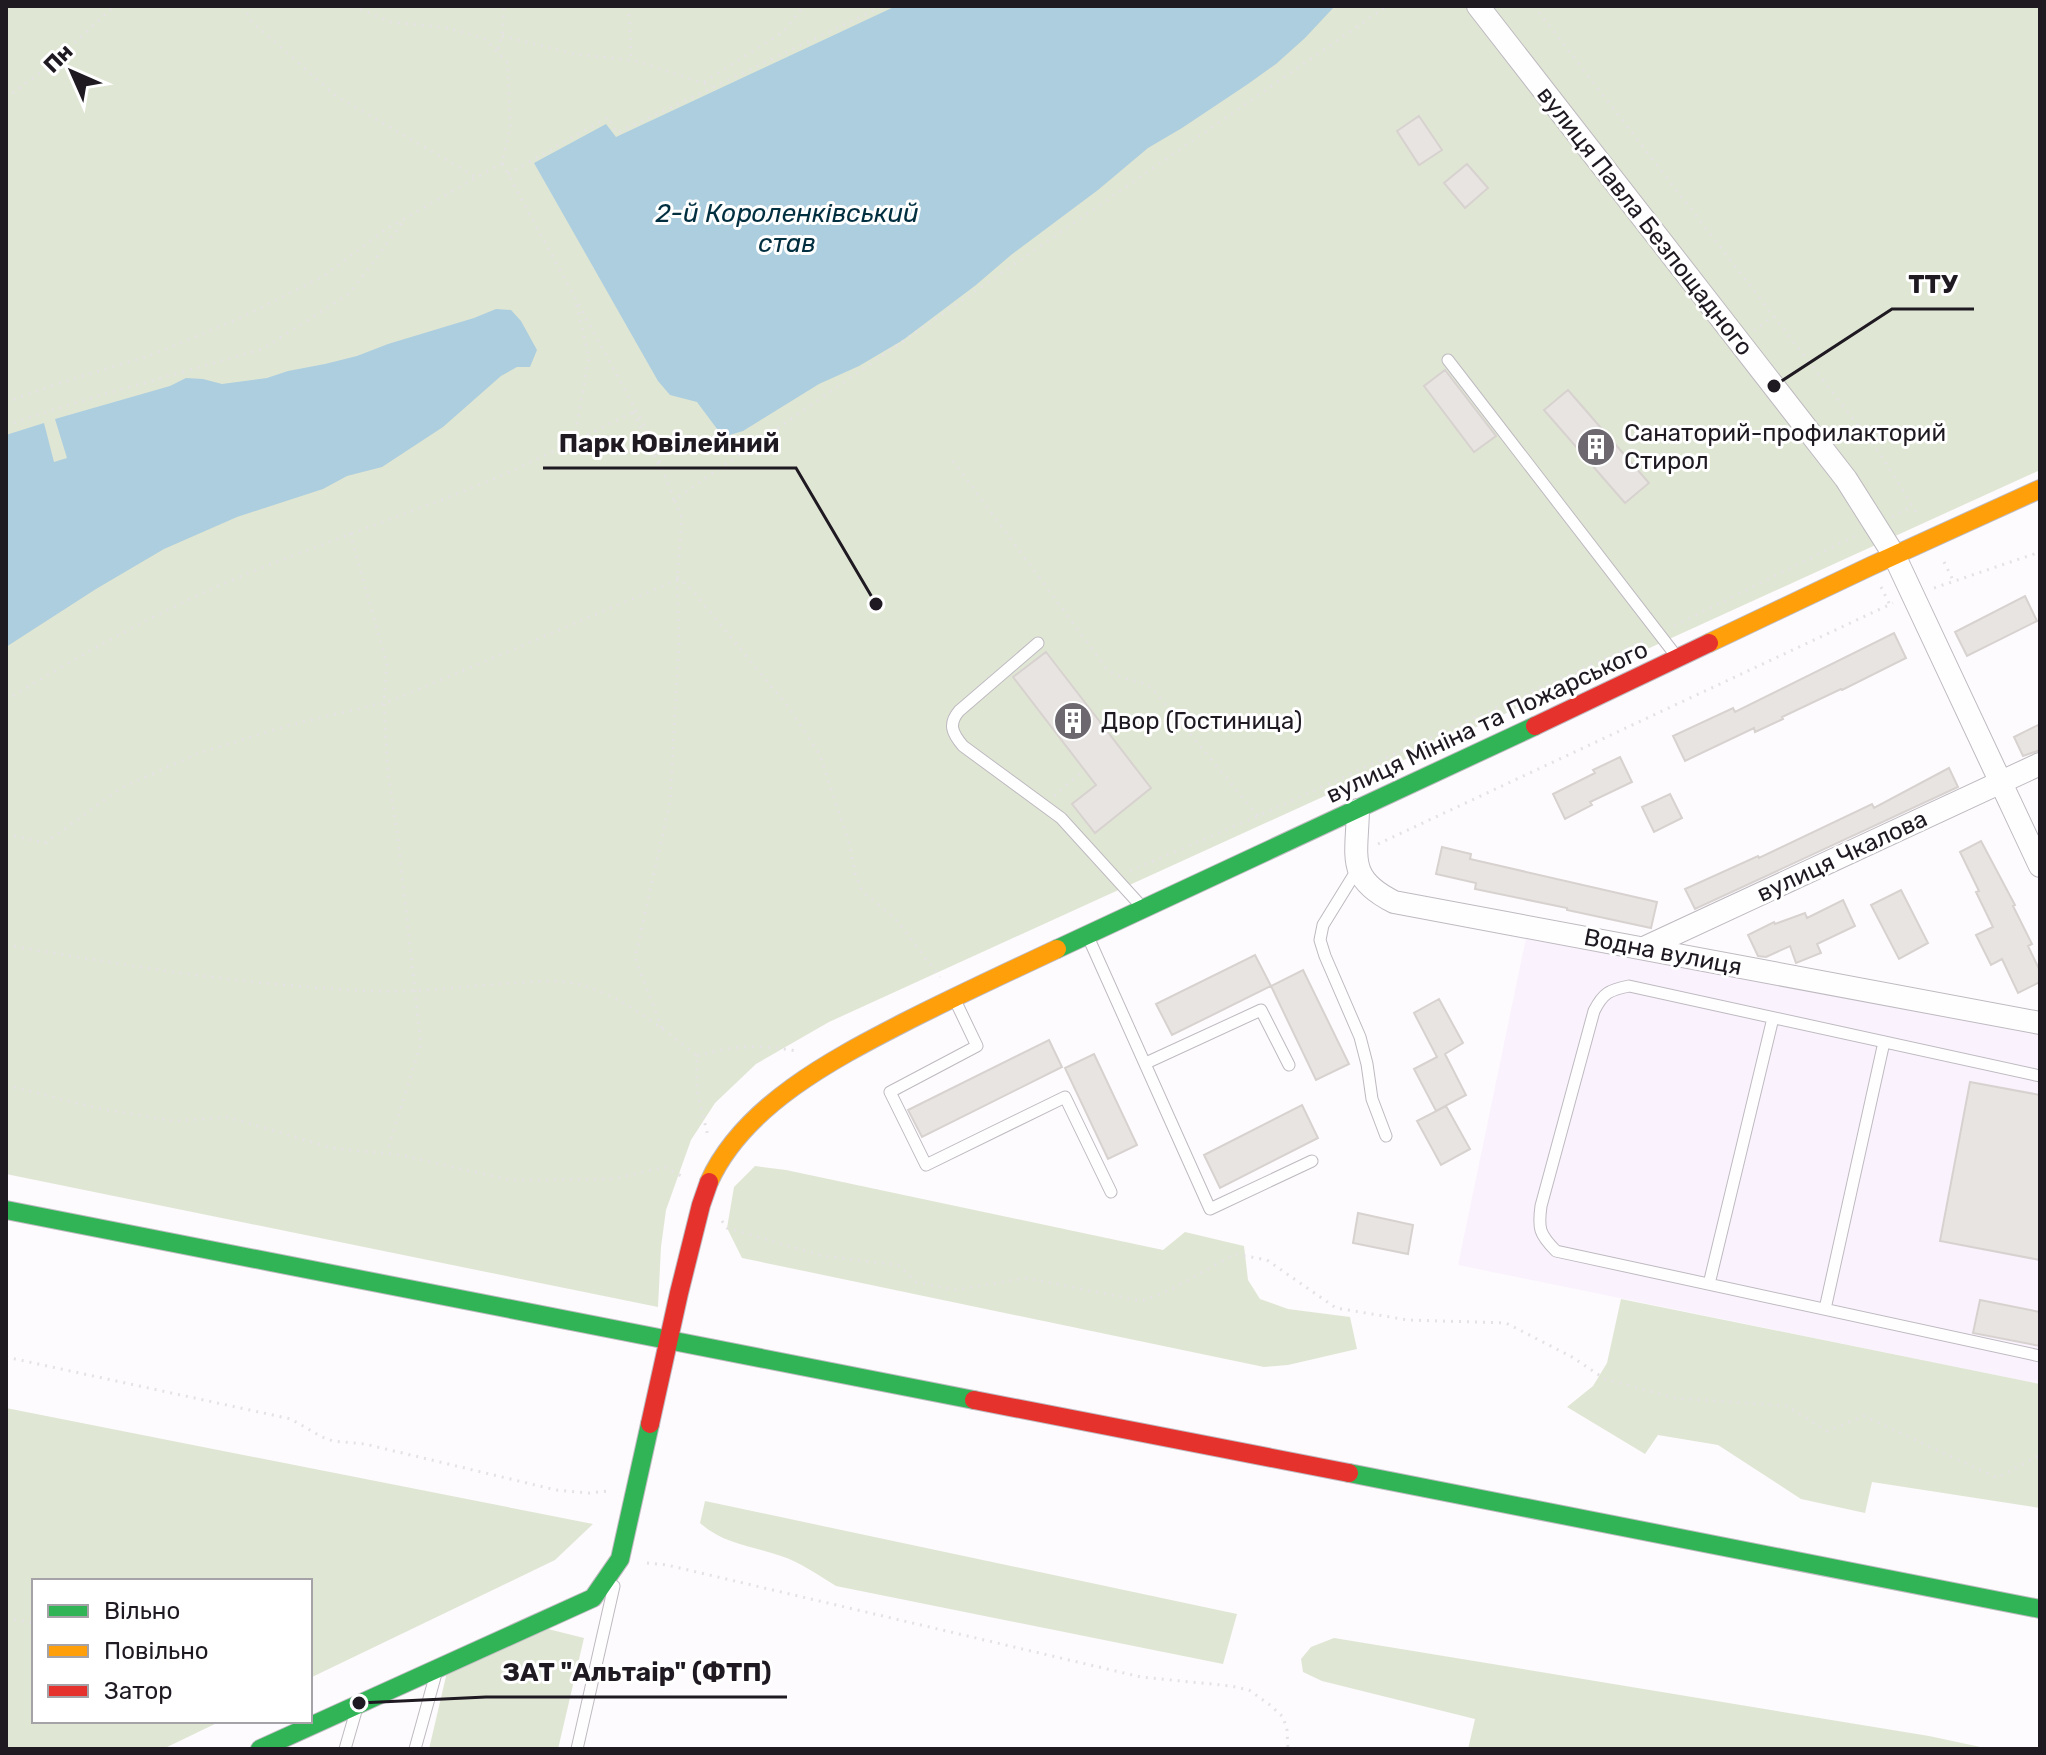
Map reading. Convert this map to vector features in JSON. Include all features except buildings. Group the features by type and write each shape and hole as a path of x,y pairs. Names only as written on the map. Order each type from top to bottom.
{"street":[{"name":"вулиця Павла Безпощадного","path":"1478,6 1846,479 1894,555 2040,866"},
{"name":"вулиця Мініна та Пожарського","path":"620,1559 704,1196 727,1150 757,1118 816,1070 953,997 2040,489"},
{"name":"вулиця Чкалова","path":"1644,948 2040,764"},
{"path":"1357,862 1358,810"},
{"name":"Водна вулиця","path":"1357,862 1366,884 1377,894 1394,902 2040,1023"},
{"path":"6,1210 2040,1609"},
{"path":"260,1749 593,1598 620,1559"}],"lane":[{"path":"1448,360 1678,658"},
{"path":"1038,643 959,711 951,726 963,746 1044,804 1078,835 1144,909"},
{"path":"1357,862 1323,925 1320,940 1360,1037 1372,1099 1386,1136"},
{"path":"1087,935 1210,1209 1312,1161"},
{"path":"2040,1076 1629,986 1613,989 1600,999 1594,1011 1541,1206 1539,1224 1543,1238 1556,1251 2040,1356"},
{"path":"953,997 977,1046 890,1092 926,1165 1065,1097 1111,1192"},
{"path":"1146,1063 1261,1010 1289,1065"},
{"path":"1709,1284 1773,1018"},
{"path":"1825,1309 1884,1042"},
{"path":"577,1749 620,1559"},
{"path":"415,1749 437,1669"},
{"path":"345,1749 359,1703"}],"path":[{"path":"6,98 52,64 114,6"},
{"path":"243,6 252,22 336,96 477,178"},
{"path":"353,6 391,22 448,28 485,39 508,63 510,129 502,163 634,412 652,440 682,518 677,577 679,642 670,802 635,958 662,1028"},
{"path":"497,51 502,36 504,6"},
{"path":"629,6 631,61"},
{"path":"704,82 783,32 804,6"},
{"path":"508,174 608,117 617,133 883,6"},
{"path":"674,500 1387,6"},
{"path":"1534,6 1881,455 1954,582"},
{"path":"502,36 575,54 631,61 713,87"},
{"path":"6,402 151,355 236,320 324,276 386,229 502,163"},
{"path":"6,425 263,349 350,293 405,219"},
{"path":"574,296 589,357 574,440"},
{"path":"6,700 56,669 152,618 235,579 493,479 634,412"},
{"path":"953,461 1107,669 1114,676 1151,687 1258,816"},
{"path":"1116,878 1659,633 1912,506"},
{"path":"350,533 387,664 384,702 388,774 421,1044 386,1153"},
{"path":"1357,862 1913,595 2040,552"},
{"path":"6,834 45,843 121,788 199,753 290,725 384,702 564,629 677,580 677,577"},
{"path":"677,577 693,591 789,708 820,755 862,891 895,918 953,997"},
{"path":"1044,804 1084,770"},
{"path":"6,945 155,969 304,987 382,991 535,981 572,983 601,993 662,1028 697,1056"},
{"path":"697,1056 732,1047 762,1045 797,1051"},
{"path":"697,1056 697,1091 716,1167"},
{"path":"6,1085 96,1108 174,1121 228,1117 331,1148 400,1155 510,1180 613,1179 665,1167 695,1185 727,1228 823,1256 898,1265 916,1282 956,1290 1026,1278 1142,1301 1174,1288 1235,1254 1267,1260 1336,1308 1408,1320 1506,1323 1572,1357 1605,1379 1674,1398 1787,1406 1827,1431 1864,1416 1997,1478 2040,1455"},
{"path":"6,1357 255,1410 291,1419 333,1441 365,1444 556,1490 589,1493 636,1489"},
{"path":"620,1559 667,1565 1131,1674 1249,1690 1283,1717 1288,1749"},
{"path":"6,1618 32,1623"}],"shaded area":[{"path":"1528,928 2040,1032 2040,1384 1458,1265"}],"green space":[{"path":"6,6 2040,6 2040,470 829,1022 756,1064 715,1103 691,1140 666,1210 658,1307 6,1174"},
{"path":"755,1166 1163,1250 1185,1232 1244,1246 1248,1280 1260,1299 1288,1309 1350,1317 1357,1349 1288,1365 1264,1367 742,1258 727,1228 734,1187"},
{"path":"1621,1299 2040,1384 2040,1508 1872,1482 1865,1513 1801,1499 1718,1445 1658,1435 1645,1454 1567,1407 1593,1386 1607,1363"},
{"path":"6,1408 593,1524 555,1560 312,1677 312,1579 32,1579 32,1723 217,1723 163,1749 6,1749"},
{"path":"705,1501 1237,1614 1223,1664 836,1586 788,1559 718,1536 700,1523"},
{"path":"540,1627 584,1638 558,1749 429,1749 447,1672"},
{"path":"1334,1638 1929,1736 1990,1749 1468,1749 1475,1719 1322,1681 1303,1672 1301,1659 1311,1647"}],"water":[{"name":"2-й Короленківський став","path":"896,6 1335,6 1276,64 1148,148 903,340 859,366 819,384 743,431 723,437 697,402 670,395 658,381 534,163 606,124 616,137"},
{"path":"496,309 511,310 521,321 537,350 530,367 517,367 501,376 443,427 382,467 347,476 323,489 237,517 164,549 6,647 6,435 44,423 54,462 67,458 55,419 170,386 186,378 222,384 267,378 325,364"}],"traffic: fast":[{"path":"1057,949 1535,726"},
{"path":"6,1210 974,1400"},
{"path":"260,1749 593,1598 620,1559 650,1424"},
{"path":"1349,1473 2040,1609"}],"traffic: slow":[{"path":"1709,643 2040,489"},
{"path":"709,1182 724,1155 744,1130 767,1108 820,1069 903,1023 1057,949"}],"traffic: jam":[{"path":"1535,726 1709,643"},
{"path":"650,1424 679,1293 709,1182"},
{"path":"974,1400 1349,1473"}],"place":[{"name":"ТТУ","path":"1774,386"},
{"name":"Санаторий-профилакторий Стирол","path":"1596,447"},
{"name":"Парк Ювілейний","path":"876,604"},
{"name":"Двор (Гостиница)","path":"1073,721"},
{"name":"ЗАТ \"Альтаір\" (ФТП)","path":"359,1703"}]}
